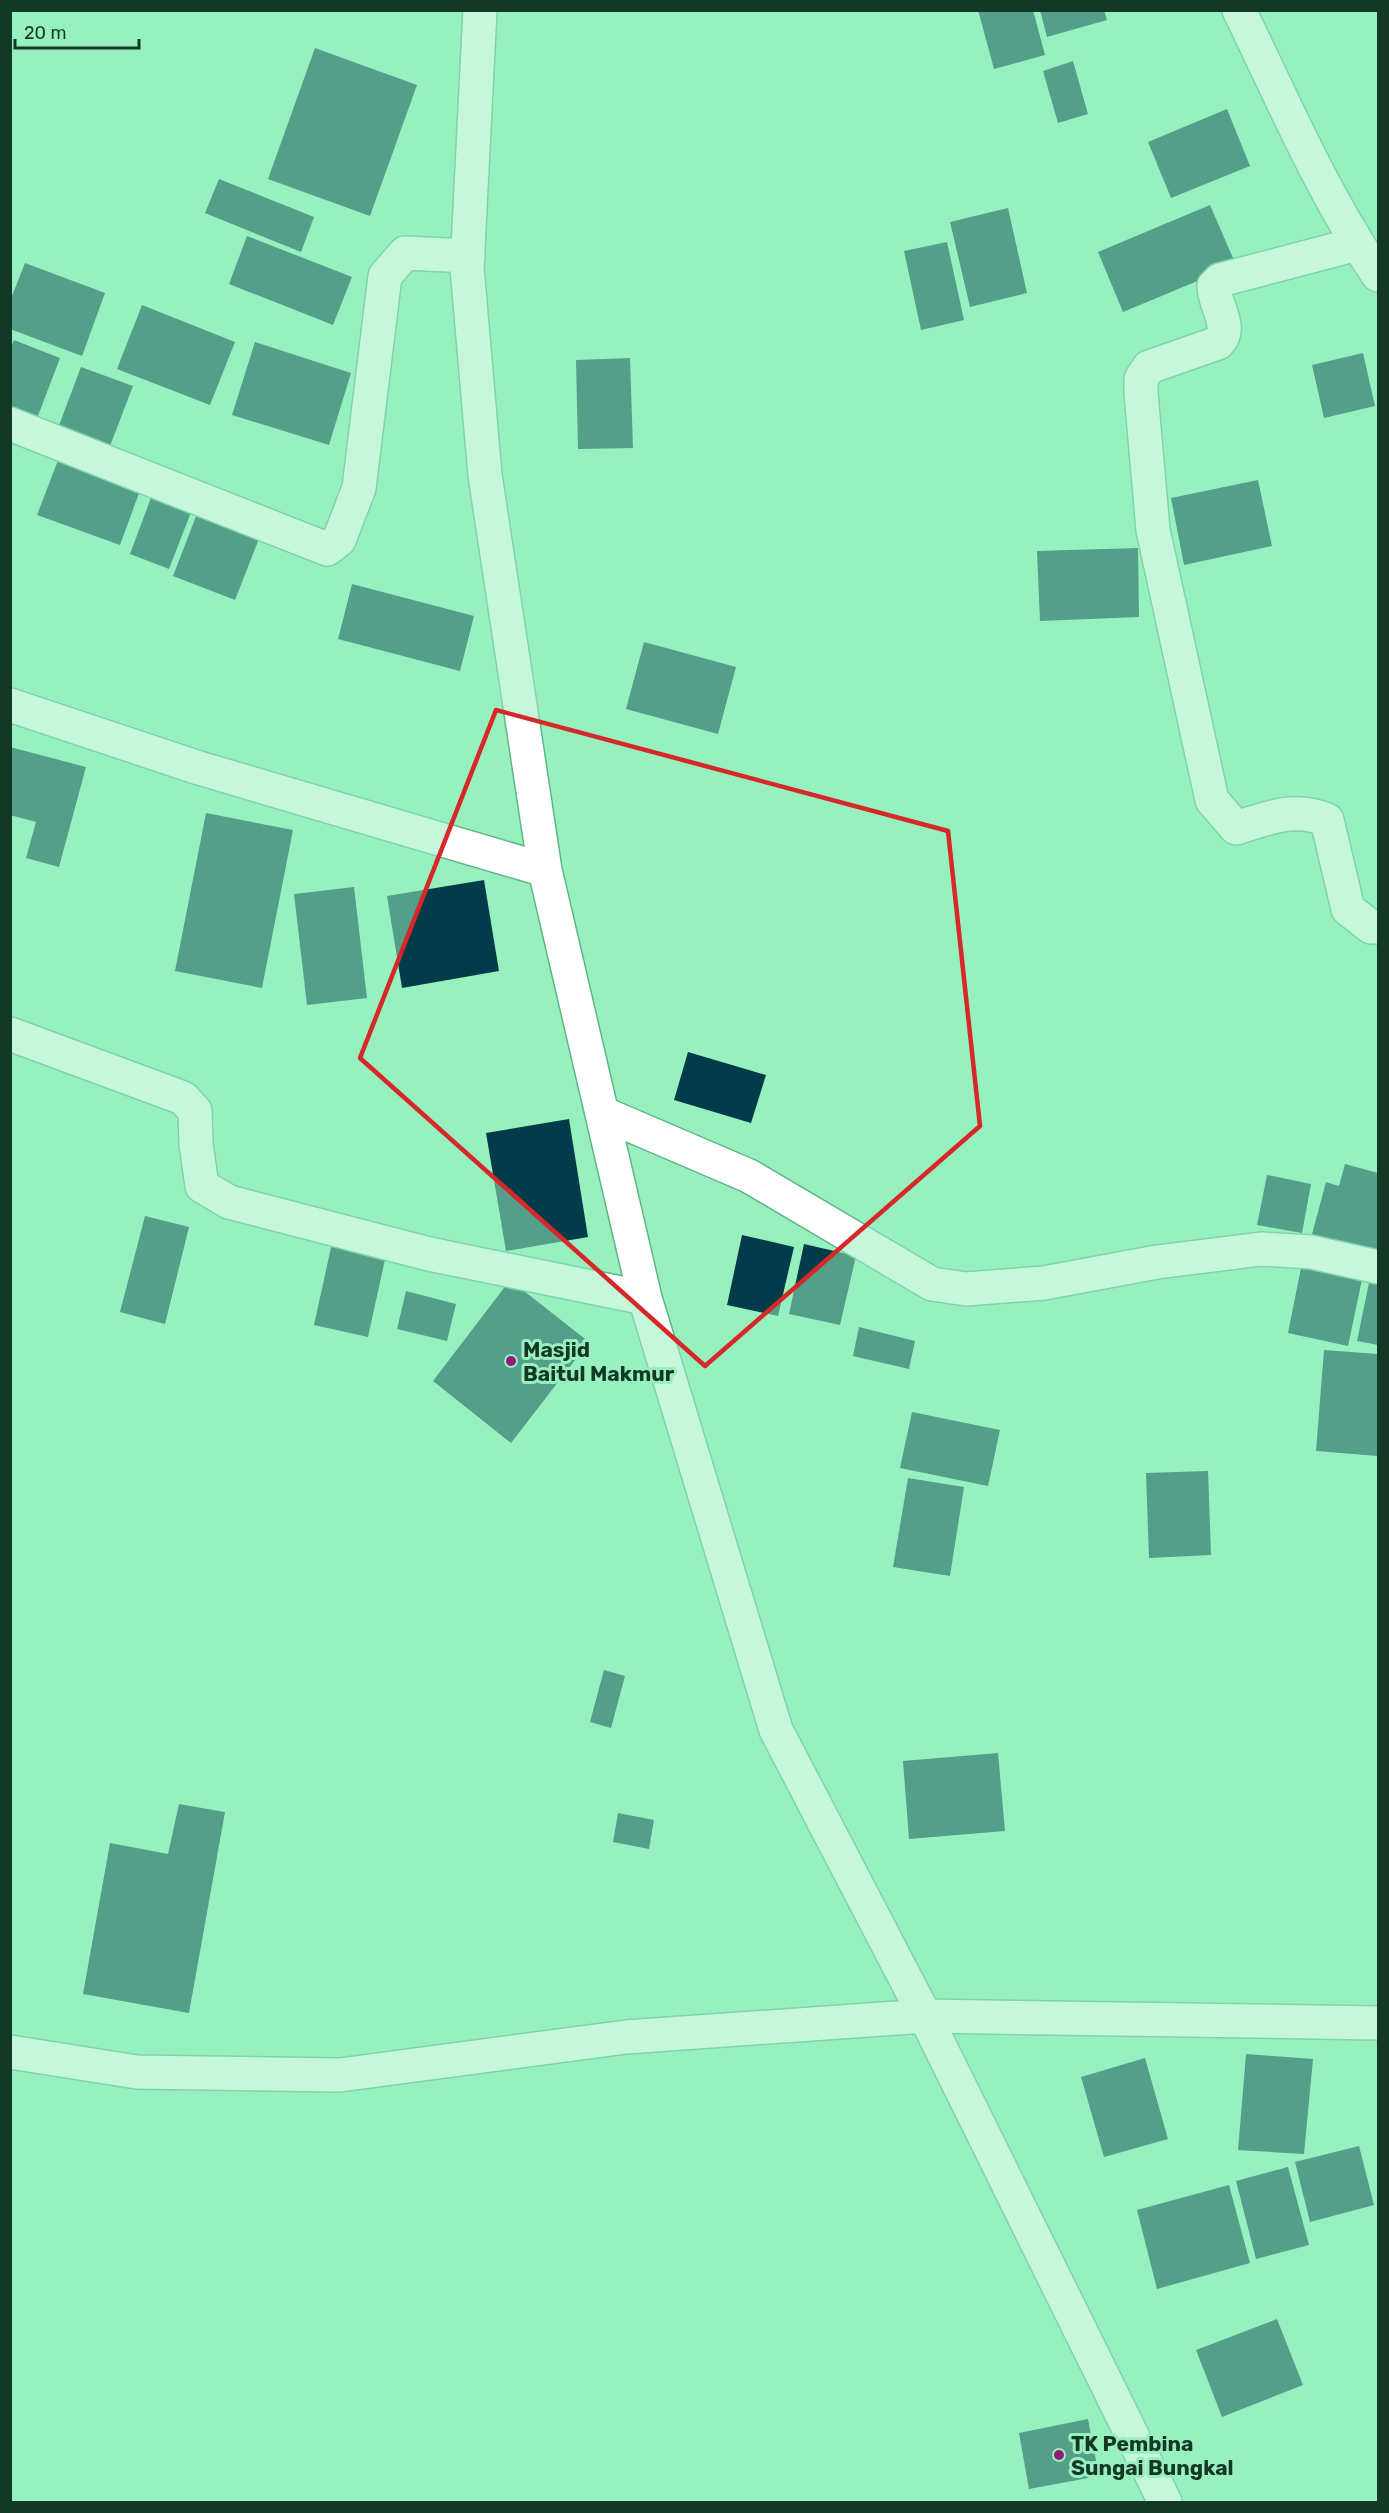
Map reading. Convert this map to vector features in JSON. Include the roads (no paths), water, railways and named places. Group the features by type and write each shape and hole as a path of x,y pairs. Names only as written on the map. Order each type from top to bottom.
{"street":[{"path":"480,10 468,280 485,475 544,870 645,1298 776,1730 926,2016 1165,2502"},
{"path":"1239,10 1328,191 1357,244 1378,275"},
{"path":"1357,244 1220,280 1214,286 1214,296 1226,329 1225,337 1218,343 1149,367 1141,379 1141,393 1153,530 1212,800 1236,828 1285,814 1310,813 1327,820 1348,909 1371,927 1378,927"},
{"path":"10,424 327,549 339,540 359,488 385,276 405,253 468,256"},
{"path":"10,705 199,768 544,870"},
{"path":"10,1034 183,1098 195,1111 196,1144 202,1186 229,1202 429,1254 645,1298"},
{"path":"602,1113 749,1176 932,1284 966,1289 1044,1283 1157,1262 1261,1249 1311,1252 1378,1267"},
{"path":"10,2052 137,2072 340,2075 626,2037 926,2016 1378,2023"}],"place":[{"name":"Masjid Baitul Makmur","path":"511,1361"},
{"name":"TK Pembina Sungai Bungkal","path":"1059,2455"}]}
